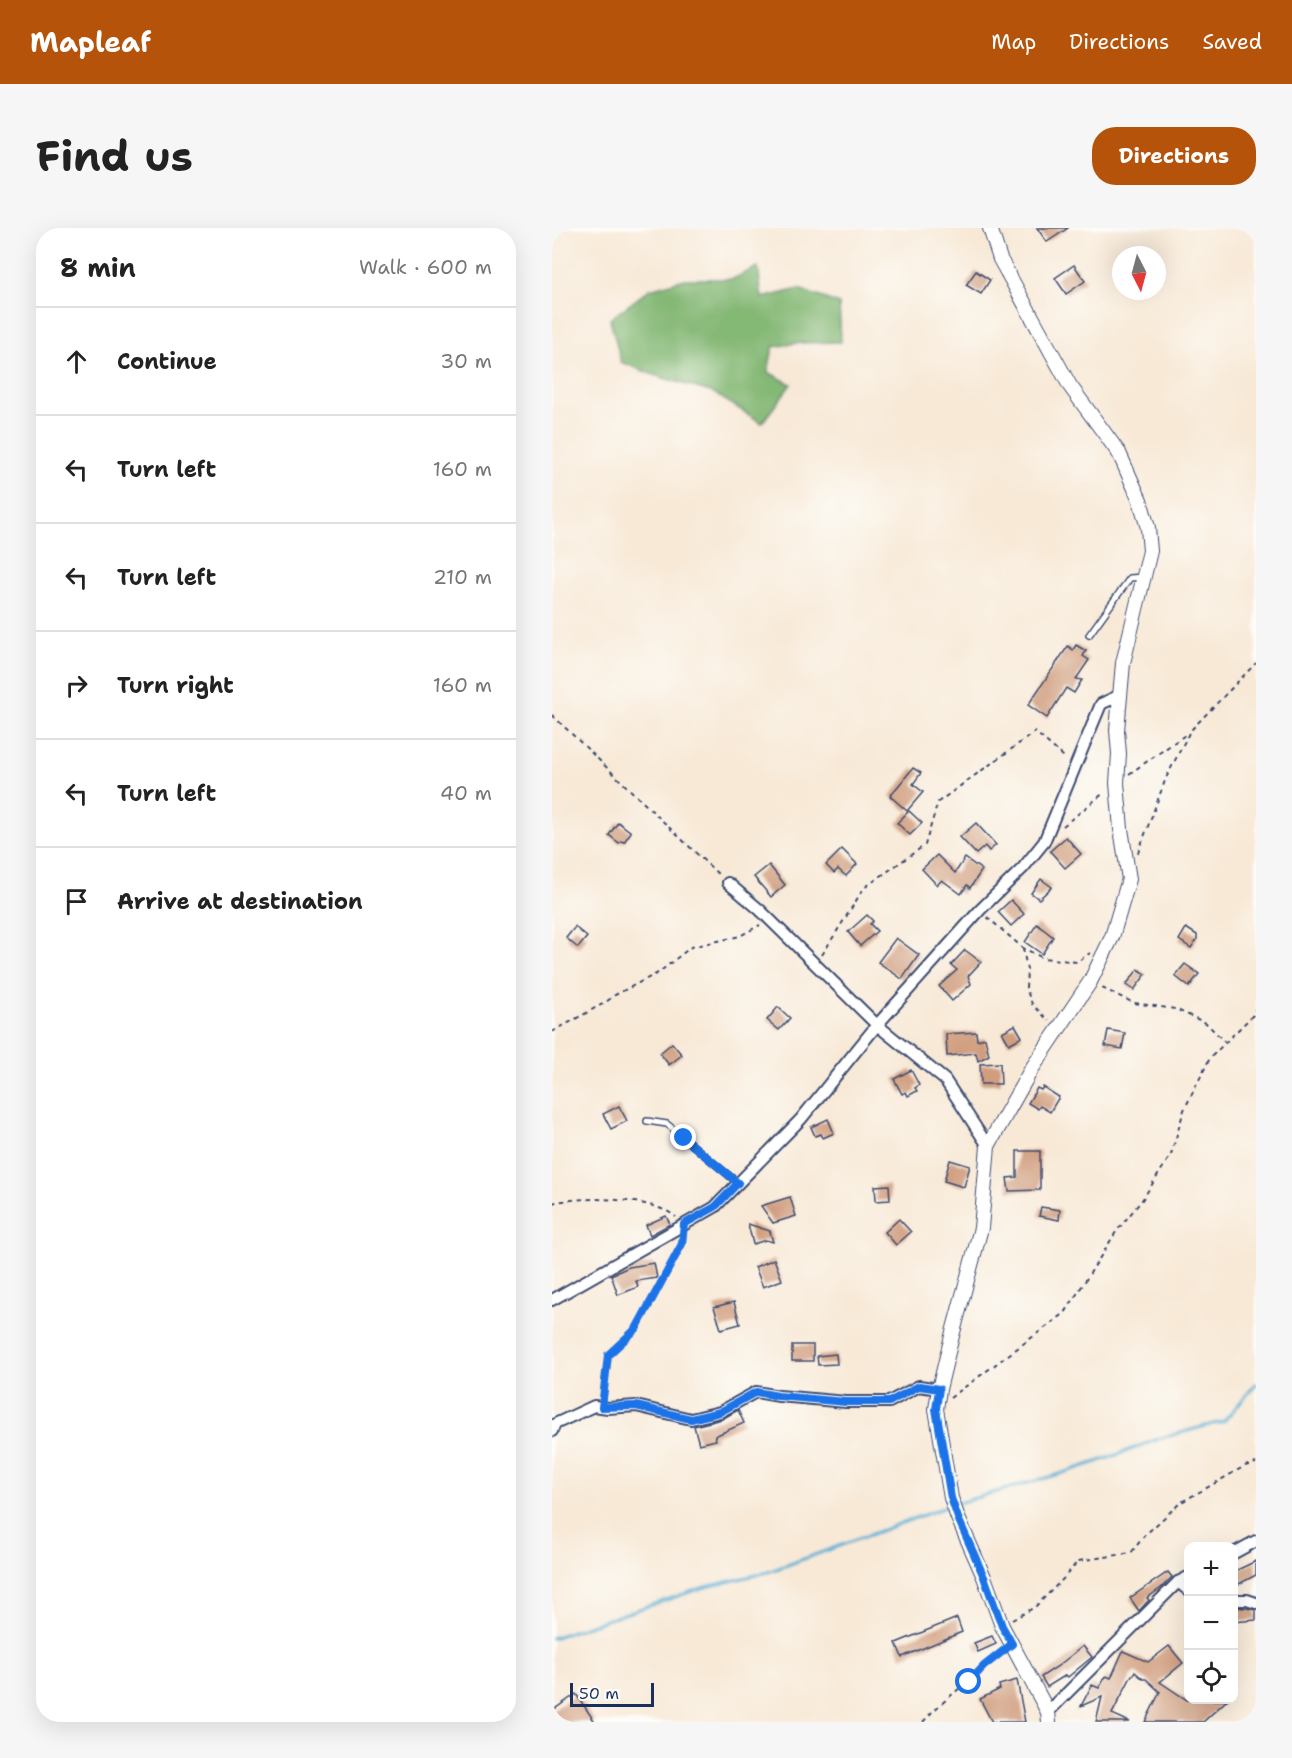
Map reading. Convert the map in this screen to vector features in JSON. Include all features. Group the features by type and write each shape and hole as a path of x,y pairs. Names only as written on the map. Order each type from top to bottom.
{"street":[{"path":"990,228 1000,260 1070,386 1119,453 1140,500 1148,528 1150,551 1123,663 1117,730 1119,754 1117,783 1129,879 1112,937 1090,982 1031,1070 988,1146 981,1228 939,1389 936,1409 951,1498 958,1518 984,1577 1002,1626 1048,1717 1178,1582 1184,1579"},
{"path":"552,1300 715,1207 801,1119 877,1025 980,910 1023,868 1044,842 1101,704 1120,695"},
{"path":"728,883 770,920 877,1025 945,1080 988,1146"},
{"path":"552,1431 555,1424 594,1406 636,1406 691,1419 720,1412 756,1392 846,1402 889,1402 919,1386 939,1389"},
{"path":"1238,1550 1256,1541"},
{"path":"1178,1582 1184,1587"},
{"path":"1238,1600 1256,1603"}],"lane":[{"path":"1089,635 1130,578 1143,577"},
{"path":"647,1121 666,1124 738,1183"}],"path":[{"path":"1137,856 1166,778 1190,731 1256,663"},
{"path":"552,715 728,883"},
{"path":"816,965 864,888 925,844 938,802 1035,732 1063,756 1072,772"},
{"path":"980,910 1023,948 1043,958 1077,962 1094,950"},
{"path":"552,1032 658,973 691,947 740,936 770,920"},
{"path":"1023,948 1027,970 1026,988 1032,1004 1058,1030"},
{"path":"1090,982 1134,1003 1175,1009 1206,1023 1225,1042"},
{"path":"936,1409 1065,1313 1116,1232 1142,1200 1171,1155 1184,1110 1210,1058 1253,1015 1256,1008"},
{"path":"552,1203 628,1200 667,1209 684,1224 682,1244 636,1329 608,1355 602,1407"},
{"path":"1002,1626 1035,1607 1078,1561 1131,1553 1144,1536 1180,1503 1245,1466 1256,1463"},
{"path":"923,1722 984,1666 1012,1644"}],"green space":[{"path":"758,267 762,298 799,289 839,304 841,342 796,343 773,347 768,372 791,384 762,423 714,393 654,375 621,362 610,319 650,289 685,279 733,279"}],"building":[{"path":"1037,228 1068,228 1047,242"},
{"path":"1074,265 1085,281 1066,294 1055,278"},
{"path":"976,271 990,280 981,294 966,285"},
{"path":"1076,645 1086,651 1083,656 1089,660 1076,679 1082,680 1074,693 1066,688 1047,718 1028,705 1068,646 1073,650"},
{"path":"913,768 921,773 913,784 923,792 907,811 890,796"},
{"path":"909,811 922,823 910,835 897,823"},
{"path":"618,822 631,832 624,842 619,843 609,835"},
{"path":"976,823 996,845 989,851 985,846 976,854 960,837"},
{"path":"1066,837 1081,854 1065,868 1050,851"},
{"path":"842,849 857,864 846,876 838,869 834,873 826,865"},
{"path":"937,855 955,873 965,858 982,870 970,888 967,885 961,894 942,880 937,885 922,869"},
{"path":"769,865 785,885 771,897 754,877"},
{"path":"1041,879 1052,887 1039,899 1031,893"},
{"path":"1011,900 1024,914 1011,926 998,912"},
{"path":"867,915 873,921 870,924 877,931 860,946 848,932"},
{"path":"1037,924 1053,937 1042,954 1025,942"},
{"path":"575,927 587,937 578,948 566,938"},
{"path":"1186,928 1197,935 1191,948 1179,940"},
{"path":"896,938 919,955 902,979 878,962"},
{"path":"965,950 981,962 968,976 971,984 952,1001 939,986 957,970 951,965"},
{"path":"1185,964 1199,974 1189,987 1175,976"},
{"path":"1138,969 1146,974 1134,990 1126,985"},
{"path":"778,1007 790,1018 779,1030 767,1020"},
{"path":"1015,1025 1022,1037 1009,1044 1002,1032"},
{"path":"1108,1030 1125,1033 1122,1049 1105,1046"},
{"path":"976,1032 977,1040 985,1038 989,1055 978,1061 976,1053 947,1056 946,1034"},
{"path":"672,1043 682,1055 669,1065 660,1053"},
{"path":"1000,1063 1001,1084 981,1084 980,1064"},
{"path":"911,1070 919,1085 915,1088 917,1091 908,1096 906,1092 902,1094 894,1079"},
{"path":"1043,1087 1059,1097 1050,1112 1028,1103 1037,1088 1041,1090"},
{"path":"619,1106 627,1121 611,1129 603,1114"},
{"path":"828,1119 834,1133 823,1138 821,1134 815,1136 811,1127"},
{"path":"1017,1151 1040,1151 1040,1190 1009,1191 1007,1178 1017,1177"},
{"path":"950,1160 970,1166 964,1187 944,1181"},
{"path":"889,1185 890,1200 876,1201 875,1186"},
{"path":"790,1197 796,1216 773,1223 761,1206"},
{"path":"1041,1207 1060,1210 1059,1220 1039,1216"},
{"path":"666,1216 670,1224 650,1235 646,1225"},
{"path":"899,1219 911,1232 896,1245 885,1232"},
{"path":"748,1224 770,1231 773,1242 766,1240 753,1244"},
{"path":"774,1259 782,1280 763,1287 755,1267"},
{"path":"654,1263 657,1278 636,1281 638,1287 618,1295 611,1275 629,1267"},
{"path":"734,1302 740,1324 721,1329 714,1307"},
{"path":"792,1345 813,1345 813,1361 792,1361"},
{"path":"836,1354 837,1364 818,1365 817,1356"},
{"path":"738,1410 744,1423 715,1436 716,1440 699,1444 694,1426 722,1419"},
{"path":"1256,1561 1256,1575 1238,1584 1238,1570"},
{"path":"1168,1572 1172,1577 1147,1598 1149,1600 1139,1611 1130,1598"},
{"path":"1238,1607 1256,1610 1256,1620 1238,1622"},
{"path":"957,1618 962,1632 902,1657 896,1643"},
{"path":"992,1636 996,1644 978,1652 974,1643"},
{"path":"1083,1646 1092,1657 1068,1677 1066,1675 1047,1687 1041,1677"},
{"path":"1169,1646 1183,1663 1160,1682 1184,1698 1184,1704 1223,1704 1203,1722 1145,1722 1160,1692 1135,1672 1112,1714 1130,1722 1096,1722 1102,1697 1081,1706 1092,1685 1099,1688 1106,1676 1111,1678 1123,1651 1148,1662"},
{"path":"1017,1680 1025,1722 992,1722 980,1699 1000,1689 999,1685"},
{"path":"576,1694 595,1722 552,1722 552,1711"}],"waterway":[{"path":"958,1503 1063,1473 1158,1439 1224,1421 1256,1384"},
{"path":"552,1638 702,1588 768,1572 948,1506"}],"route":[{"path":"684,1138 738,1183 715,1207 684,1224 682,1244 636,1329 608,1355 602,1407 636,1406 691,1419 720,1412 756,1392 846,1402 889,1402 919,1386 939,1389 936,1409 951,1498 1002,1626 1012,1644 984,1666 969,1682"}]}
